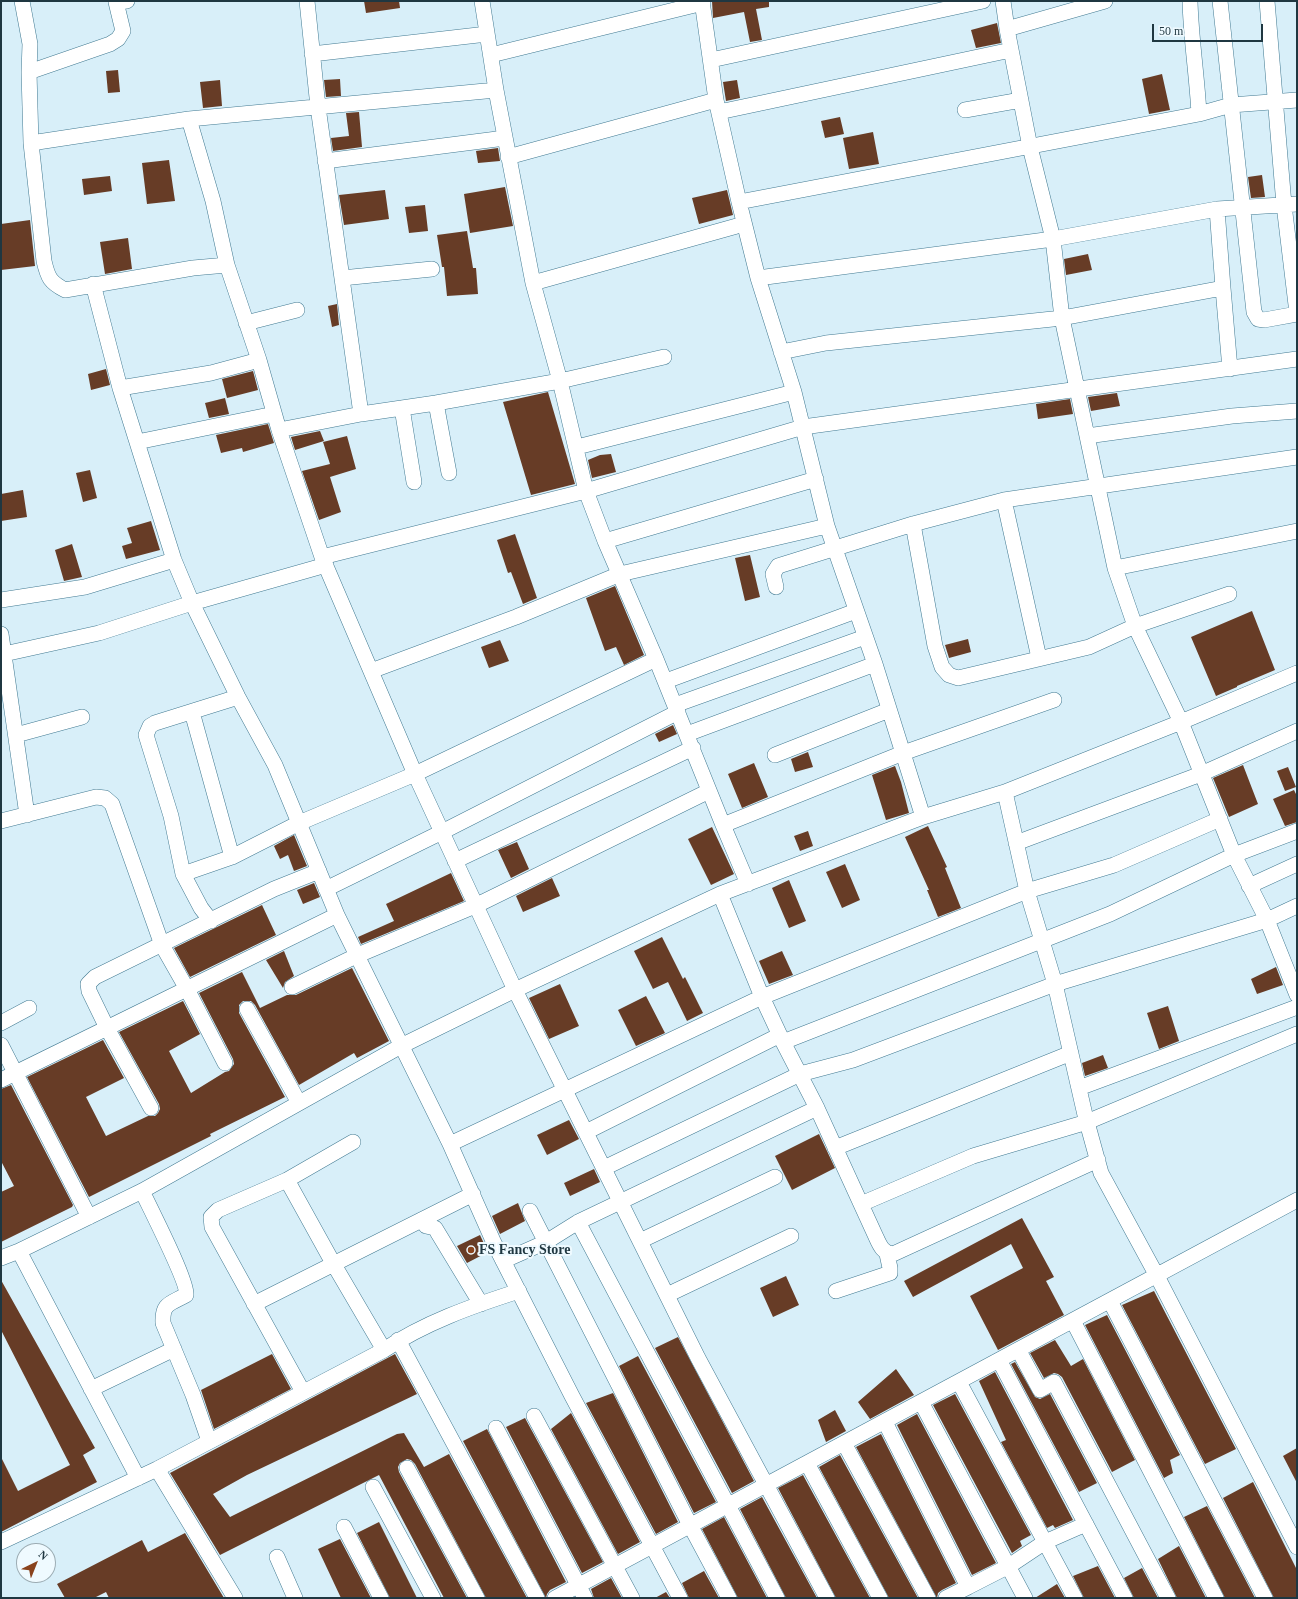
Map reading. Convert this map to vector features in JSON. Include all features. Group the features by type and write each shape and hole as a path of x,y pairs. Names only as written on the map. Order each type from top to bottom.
{"street":[{"path":"22,1 30,44 29,72 31,143 44,261 48,277 55,284 65,290 193,268 227,265"},
{"path":"29,72 110,44 118,39 122,31 120,1"},
{"path":"307,1 325,161 361,414"},
{"path":"482,1 496,90 533,283 577,447 586,491 605,541 666,681 748,884"},
{"path":"710,60 983,1"},
{"path":"1003,1 1030,147 1053,239 1062,318 1114,568 1135,626 1181,722 1234,855 1267,920 1297,995"},
{"path":"1007,29 1105,1"},
{"path":"1190,1 1191,31 1198,91 1199,114"},
{"path":"1220,1 1254,312 1258,319 1264,320 1297,313 1290,204 1276,103 1267,1"},
{"path":"491,55 702,2 717,106 758,278 794,392 827,526 875,664 923,817"},
{"path":"312,54 487,34"},
{"path":"508,156 717,106 1011,50"},
{"path":"31,143 189,119 496,90"},
{"path":"965,110 1021,100"},
{"path":"739,202 1199,114 1231,105 1276,103 1297,100"},
{"path":"189,119 213,201 227,265 259,360 279,430 324,561 415,774 477,905 515,990 698,1358 826,1598"},
{"path":"325,161 505,138"},
{"path":"758,278 1053,239 1217,209 1290,204"},
{"path":"1217,209 1230,369"},
{"path":"533,283 744,224"},
{"path":"342,278 432,269"},
{"path":"93,284 120,388 174,560 192,603 238,697 275,765 337,915 450,1144 494,1243 572,1396 680,1598"},
{"path":"782,352 826,343 1062,318 1224,288"},
{"path":"246,323 297,310"},
{"path":"279,430 361,414 436,403 560,381 664,357"},
{"path":"4,654 99,634 324,561 586,491 803,427 1297,359"},
{"path":"120,388 211,373 259,360"},
{"path":"577,447 794,392"},
{"path":"436,403 449,473"},
{"path":"402,408 414,482"},
{"path":"1087,436 1232,416 1297,410"},
{"path":"137,442 274,414"},
{"path":"776,587 773,574 778,566 835,547 913,524 1004,500 1297,457"},
{"path":"605,541 816,479"},
{"path":"1004,500 1039,658"},
{"path":"913,524 935,646 942,667 949,675 958,678 1088,647 1135,626 1229,594"},
{"path":"371,671 516,616 620,574 827,526"},
{"path":"1114,568 1297,531"},
{"path":"1,600 85,587 174,560"},
{"path":"666,681 856,612"},
{"path":"1,634 4,654 5,682 16,735 27,816"},
{"path":"326,889 442,832 677,708 865,638"},
{"path":"183,874 232,857 299,824 415,774 656,659"},
{"path":"687,734 875,664"},
{"path":"1,1258 19,1251 142,1191 401,1046 515,990 720,894 923,817 1005,792 1181,722 1297,673"},
{"path":"212,921 201,908 183,874 171,816 146,734 150,726 155,723 238,697"},
{"path":"723,825 903,753 1054,700"},
{"path":"775,754 889,710"},
{"path":"192,712 232,857"},
{"path":"16,735 82,717"},
{"path":"1016,843 1201,774 1297,731"},
{"path":"456,861 693,748"},
{"path":"292,987 358,955 477,905 710,791"},
{"path":"1005,792 1027,891 1055,984 1087,1122 1101,1173 1157,1276 1297,1547"},
{"path":"1,821 27,816 96,797 105,798 112,804 162,945 187,988 225,1063"},
{"path":"450,1144 762,997 1027,891 1114,865 1220,819"},
{"path":"586,1132 781,1039 1110,914 1234,855 1297,831"},
{"path":"1249,886 1297,864"},
{"path":"151,1108 107,1028 89,991 88,984 95,977 212,921 274,889 319,871"},
{"path":"720,894 762,997 781,1039 817,1108 882,1250 887,1254 894,1254 1098,1160"},
{"path":"604,1168 800,1074 853,1060 1055,984 1267,920 1297,906"},
{"path":"1,1080 337,915"},
{"path":"1079,1088 1297,1006"},
{"path":"1,1023 29,1008"},
{"path":"247,1009 299,1103"},
{"path":"861,1204 973,1156 1087,1122 1297,1034"},
{"path":"1,1044 89,1216"},
{"path":"835,1148 1071,1053"},
{"path":"504,1261 546,1242 578,1222 817,1108"},
{"path":"303,1392 212,1227 210,1217 218,1210 287,1180 353,1142"},
{"path":"640,1241 775,1177"},
{"path":"287,1180 384,1350"},
{"path":"142,1191 182,1276 187,1291 186,1295 166,1306 163,1312 163,1323 193,1395 209,1441"},
{"path":"254,1304 473,1194"},
{"path":"555,1598 582,1592 615,1566 999,1360 1019,1351 1297,1200"},
{"path":"530,1211 690,1525 729,1598"},
{"path":"422,1220 426,1226 435,1228 481,1304"},
{"path":"578,1222 776,1598"},
{"path":"667,1295 791,1236"},
{"path":"19,1251 138,1478"},
{"path":"836,1291 890,1273 887,1254"},
{"path":"1,1542 157,1469 384,1350 398,1340 458,1313 519,1292"},
{"path":"1110,1302 1265,1598"},
{"path":"1073,1321 1216,1598"},
{"path":"398,1340 537,1598"},
{"path":"91,1389 174,1349"},
{"path":"1019,1351 1040,1390 1054,1382 1168,1598"},
{"path":"999,1360 1125,1598"},
{"path":"959,1382 1075,1598"},
{"path":"921,1402 1025,1598"},
{"path":"534,1416 632,1598"},
{"path":"885,1422 968,1587"},
{"path":"496,1428 582,1592"},
{"path":"844,1443 928,1598"},
{"path":"807,1463 880,1598"},
{"path":"407,1468 477,1598"},
{"path":"157,1469 235,1598"},
{"path":"373,1487 433,1598"},
{"path":"946,1598 1009,1566 1045,1542 1086,1524"},
{"path":"344,1527 381,1598"},
{"path":"277,1557 296,1598"}],"building":[{"path":"364,1 399,1 400,8 366,13"},
{"path":"712,1 769,1 769,7 756,9 762,40 750,42 744,12 713,18"},
{"path":"997,23 1001,43 976,48 971,30"},
{"path":"118,70 120,92 108,93 106,71"},
{"path":"1162,74 1170,110 1149,114 1142,79"},
{"path":"340,79 341,96 326,97 324,80"},
{"path":"220,80 222,106 203,108 200,82"},
{"path":"737,80 740,98 726,101 723,82"},
{"path":"359,112 362,147 333,151 331,138 349,136 346,113"},
{"path":"840,117 844,134 825,138 821,121"},
{"path":"873,132 879,164 849,169 843,138"},
{"path":"498,148 500,161 478,163 476,151"},
{"path":"169,160 175,201 147,204 142,163"},
{"path":"1262,175 1265,197 1251,198 1248,177"},
{"path":"110,176 112,191 84,195 82,179"},
{"path":"505,187 513,226 470,233 464,194"},
{"path":"385,190 389,219 344,225 339,195"},
{"path":"727,190 733,215 699,224 692,198"},
{"path":"425,205 428,231 409,233 405,207"},
{"path":"30,220 35,266 1,270 1,224"},
{"path":"467,231 473,268 476,268 478,294 447,296 444,267 442,267 437,235"},
{"path":"128,238 132,269 105,274 100,242"},
{"path":"1088,254 1092,270 1066,275 1064,259"},
{"path":"337,304 339,325 332,327 328,306"},
{"path":"106,369 110,385 91,390 88,374"},
{"path":"253,371 258,390 227,398 222,379"},
{"path":"548,392 575,484 531,495 503,402"},
{"path":"1117,393 1120,406 1091,411 1088,397"},
{"path":"225,398 229,414 209,418 205,403"},
{"path":"1070,399 1073,414 1038,419 1036,404"},
{"path":"268,424 274,443 243,452 242,448 221,453 216,435"},
{"path":"320,431 324,441 295,450 291,437"},
{"path":"347,436 356,469 330,477 341,512 319,520 302,471 330,464 323,442"},
{"path":"611,454 616,472 592,478 588,460 600,455"},
{"path":"90,470 97,498 83,502 76,473"},
{"path":"23,490 27,517 1,521 1,494"},
{"path":"151,521 160,550 126,559 122,546 132,543 127,528"},
{"path":"515,534 537,598 523,604 511,572 508,573 497,540"},
{"path":"72,544 82,577 64,581 55,550"},
{"path":"750,555 760,597 745,601 735,558"},
{"path":"615,586 644,655 624,665 616,647 605,651 586,598"},
{"path":"1252,611 1275,670 1216,696 1191,637"},
{"path":"968,639 971,652 949,658 945,645"},
{"path":"500,640 509,661 489,668 481,647"},
{"path":"673,725 677,734 659,742 655,734"},
{"path":"808,752 813,767 795,772 791,759"},
{"path":"754,763 768,797 742,808 728,774"},
{"path":"1243,765 1258,804 1229,817 1213,778"},
{"path":"895,766 909,813 886,820 872,775"},
{"path":"1288,767 1296,787 1285,791 1277,771"},
{"path":"1294,790 1297,796 1297,822 1285,826 1273,799"},
{"path":"928,826 947,867 945,868 961,908 938,917 927,890 929,890 905,837"},
{"path":"712,827 734,874 711,885 688,839"},
{"path":"808,831 813,846 800,851 794,836"},
{"path":"294,835 307,866 294,871 288,855 280,859 274,846"},
{"path":"517,842 529,869 511,878 498,850"},
{"path":"845,864 860,900 842,908 826,872"},
{"path":"451,873 464,901 361,944 358,937 394,921 386,904"},
{"path":"552,878 560,896 523,912 516,896"},
{"path":"789,880 806,921 789,928 772,888"},
{"path":"314,883 320,897 303,904 297,890"},
{"path":"262,905 276,935 190,977 174,948"},
{"path":"662,937 683,979 685,977 703,1013 687,1021 668,982 653,989 634,951"},
{"path":"284,951 294,976 285,982 283,988 266,960"},
{"path":"782,951 793,975 769,984 759,961"},
{"path":"1276,967 1283,985 1257,994 1251,979"},
{"path":"352,968 389,1041 357,1058 354,1053 299,1085 255,1005 251,1001 243,1001 239,1005 239,1013 285,1097 89,1197 27,1077 103,1040 124,1078 86,1097 106,1136 148,1116 155,1116 160,1109 159,1104 119,1032 183,1001 200,1034 169,1051 191,1093 229,1071 234,1064 233,1059 199,993 242,972 260,1008 287,995 296,995"},
{"path":"560,984 579,1026 549,1039 529,998"},
{"path":"646,996 665,1033 636,1046 618,1010"},
{"path":"1168,1006 1179,1041 1159,1049 1147,1013"},
{"path":"1103,1055 1108,1068 1085,1076 1082,1063"},
{"path":"11,1085 73,1205 72,1207 1,1242 1,1192 14,1186 1,1161 1,1089"},
{"path":"569,1120 579,1139 547,1155 537,1135"},
{"path":"819,1134 835,1168 792,1190 775,1156"},
{"path":"594,1169 600,1182 570,1196 564,1183"},
{"path":"518,1203 525,1221 500,1234 492,1216"},
{"path":"1022,1218 1054,1277 1046,1281 1064,1315 998,1350 970,1296 1023,1268 1011,1244 913,1297 904,1281"},
{"name":"FS Fancy Store","path":"480,1235 488,1252 467,1263 457,1246"},
{"path":"786,1276 799,1305 773,1317 760,1288"},
{"path":"1,1280 95,1448 83,1455 97,1482 1,1532 1,1457 18,1491 70,1465 1,1330"},
{"path":"1154,1291 1236,1449 1205,1464 1122,1305"},
{"path":"1107,1315 1180,1455 1170,1460 1173,1473 1164,1478 1085,1325"},
{"path":"678,1337 754,1481 732,1493 655,1348"},
{"path":"1055,1340 1071,1366 1083,1359 1135,1460 1112,1472 1062,1377 1054,1373 1044,1378 1030,1353"},
{"path":"272,1354 291,1389 214,1429 201,1390"},
{"path":"395,1354 417,1394 247,1475 213,1494 230,1517 397,1434 404,1433 424,1467 449,1454 527,1598 486,1598 415,1464 411,1460 407,1459 400,1463 398,1467 399,1472 467,1598 444,1598 379,1475 220,1555 170,1473"},
{"path":"638,1356 716,1502 694,1513 619,1366"},
{"path":"1015,1362 1035,1397 1040,1399 1050,1394 1097,1483 1079,1492 1011,1364"},
{"path":"896,1369 914,1395 870,1419 858,1402"},
{"path":"995,1372 1073,1520 1055,1528 1053,1525 1047,1528 1001,1442 1006,1440 979,1381"},
{"path":"613,1393 678,1522 656,1534 586,1403"},
{"path":"955,1394 1031,1535 1020,1541 1022,1546 1012,1553 933,1405"},
{"path":"835,1410 846,1431 826,1442 818,1420"},
{"path":"571,1413 640,1542 618,1554 551,1429"},
{"path":"917,1414 996,1563 972,1575 897,1425"},
{"path":"525,1418 603,1562 582,1573 506,1427"},
{"path":"487,1429 566,1582 550,1590 546,1598 463,1441"},
{"path":"881,1434 956,1583 938,1593 937,1598 856,1447"},
{"path":"1297,1448 1297,1483 1283,1456"},
{"path":"840,1455 918,1598 889,1598 819,1467"},
{"path":"803,1475 870,1598 836,1598 778,1488"},
{"path":"1253,1482 1297,1570 1297,1598 1274,1598 1223,1498"},
{"path":"762,1497 817,1598 786,1598 740,1509"},
{"path":"1207,1506 1255,1598 1225,1598 1184,1517"},
{"path":"724,1517 767,1598 738,1598 702,1529"},
{"path":"379,1522 417,1598 390,1598 357,1533"},
{"path":"185,1533 224,1598 109,1598 106,1592 94,1598 65,1598 57,1584 142,1540 148,1552"},
{"path":"340,1539 371,1598 341,1598 318,1549"},
{"path":"1179,1546 1206,1598 1177,1598 1158,1559"},
{"path":"1098,1566 1115,1598 1084,1598 1073,1576"},
{"path":"1142,1568 1158,1598 1134,1598 1124,1578"},
{"path":"704,1571 719,1598 689,1598 682,1583"},
{"path":"611,1578 622,1598 594,1598 591,1589"},
{"path":"1057,1584 1065,1598 1035,1598"},
{"path":"666,1592 670,1598 655,1598"}],"place":[{"name":"FS Fancy Store","path":"471,1250"}]}
